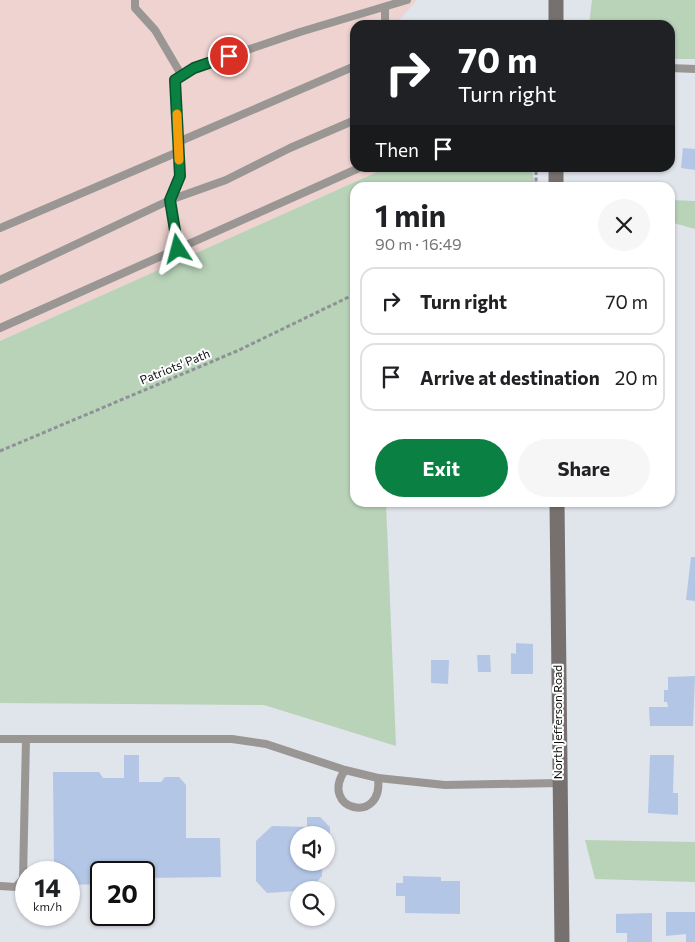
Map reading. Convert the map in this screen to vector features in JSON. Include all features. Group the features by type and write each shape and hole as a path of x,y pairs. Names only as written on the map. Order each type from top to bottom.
{"street":[{"path":"556,0 556,20"},
{"name":"North Jefferson Road","path":"556,507 558,783 562,942"}],"lane":[{"path":"134,0 135,8 155,30 182,76"},
{"path":"178,249 170,200 180,176 175,80 203,65 300,32 407,0"},
{"path":"385,7 385,20"},
{"path":"178,142 273,103 350,68"},
{"path":"675,68 695,69"},
{"path":"0,280 170,200 226,180 290,148 350,122"},
{"path":"0,228 178,152"},
{"path":"0,329 73,294 350,172"},
{"path":"0,739 232,739 266,744 345,770 378,778 445,785 558,783"},
{"path":"0,886 16,886 23,879 26,739"},
{"path":"345,770 340,778 338,792 341,798 351,807 366,807 372,803 379,792 378,778"}],"path":[{"name":"Patriots' Path","path":"0,451 237,351 350,296"}],"shaded area":[{"path":"0,0 417,0 400,20 350,20 350,172 377,172 355,182 350,182 350,184 0,341"}],"green space":[{"path":"592,0 695,0 695,59 675,59 675,20 590,20"},
{"path":"377,172 533,172 534,182 355,182"},
{"path":"350,184 350,507 386,507 396,746 264,705 0,703 0,341"},
{"path":"675,200 695,201 695,229 675,223"},
{"path":"585,840 695,842 695,882 595,879"}],"building":[{"path":"683,148 695,149 695,170 681,168"},
{"path":"691,557 695,557 695,601 686,600"},
{"path":"516,643 533,644 533,674 511,674 511,653 516,654"},
{"path":"477,655 490,655 491,672 478,672"},
{"path":"431,660 449,660 448,684 431,683"},
{"path":"695,676 693,726 650,726 649,707 668,707 667,702 664,702 664,690 668,690 668,677"},
{"path":"124,755 139,755 139,782 161,782 165,777 179,777 186,785 186,838 220,838 221,877 155,878 155,861 90,861 90,884 80,885 80,861 54,861 53,772 99,772 103,778 124,778"},
{"path":"650,755 674,755 673,793 678,793 678,815 648,813"},
{"path":"307,817 320,817 329,826 307,826"},
{"path":"272,826 290,827 290,871 322,871 322,876 318,881 290,881 290,891 267,893 256,881 256,841"},
{"path":"403,876 441,877 441,881 460,881 460,914 405,913 405,896 396,896 396,883 403,883"},
{"path":"666,912 695,912 695,942 686,942 686,934 666,936"},
{"path":"652,913 652,942 627,942 627,933 616,933 616,914"}],"slow traffic":[{"path":"177,114 179,160"}],"route":[{"path":"178,249 170,200 180,176 175,80 194,68 229,56"}]}
